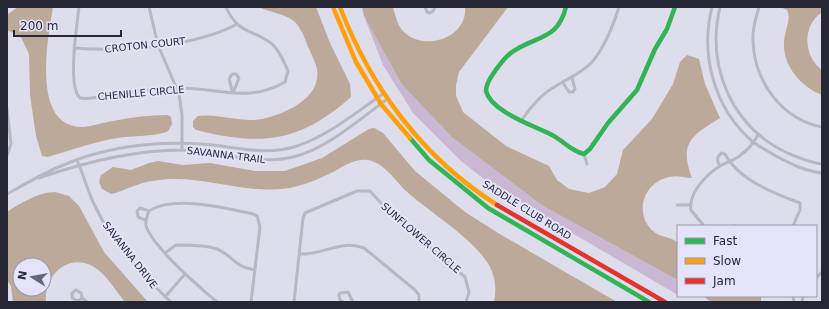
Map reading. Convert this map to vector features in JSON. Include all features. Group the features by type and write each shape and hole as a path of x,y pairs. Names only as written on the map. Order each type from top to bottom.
{"street":[{"name":"CHENILLE CIRCLE","path":"79,7 74,48 74,89 80,98 86,99 114,94 178,88 247,94 262,92 281,84 287,77 284,62 272,44 248,32 237,24 226,7"},
{"path":"149,7 158,45 178,88 182,115 182,150"},
{"name":"SADDLE CLUB ROAD","path":"333,7 356,62 380,104 428,160 488,208 649,302"},
{"name":"SADDLE CLUB ROAD","path":"340,7 354,42 386,100 424,145 492,202 604,269 665,302"},
{"path":"426,7 427,12 430,13 434,11 434,7"},
{"path":"566,7 566,12 557,28 544,38 524,45 508,55 488,82 486,90 488,97 521,120 556,137 574,153 584,154 590,149 608,123 638,90 654,49 667,29 676,7"},
{"path":"521,120 534,103 557,85 572,78 591,62 605,43 619,7"},
{"path":"712,7 707,29 707,44 711,72 717,92 730,116 753,142 794,166 822,172"},
{"path":"720,7 715,42 717,64 721,78 734,107 758,135 778,148 796,156 822,164"},
{"path":"759,7 752,39 754,58 765,85 780,106 790,114 813,125 822,127"},
{"name":"CROTON COURT","path":"74,48 96,50 158,45 203,38 228,30 237,24"},
{"path":"234,74 238,75 240,79 233,93 229,79 231,75 234,74"},
{"path":"563,83 569,92 573,92 576,88 572,78"},
{"name":"SAVANNA TRAIL","path":"7,194 62,165 104,152 130,147 182,143 203,144 264,152 286,149 302,144 331,129 383,94"},
{"name":"SAVANNA TRAIL","path":"30,182 79,164 129,154 182,150 262,161 288,158 305,153 326,143 386,100"},
{"path":"7,109 10,148 7,155"},
{"path":"703,225 691,210 690,205 705,178 720,166 743,154 758,135"},
{"path":"302,144 305,153"},
{"path":"286,149 288,158"},
{"path":"720,166 717,160 721,153 725,154 729,162 743,175 762,186 800,203 800,210 793,225"},
{"path":"584,154 587,164"},
{"name":"SAVANNA DRIVE","path":"77,160 96,208 105,225 148,281 171,302"},
{"name":"SUNFLOWER CIRCLE","path":"294,302 303,218 305,213 357,191 370,191 392,215 465,277 469,292 466,302"},
{"path":"146,220 138,217 137,211 140,208 149,211 162,205 194,204 253,214 257,216 260,227 250,302"},
{"path":"677,205 690,205"},
{"path":"149,211 146,220 150,232 165,253 185,274 217,302"},
{"path":"300,254 317,253 349,244 357,245 364,248 415,290 419,295 419,302"},
{"path":"165,253 176,245 211,248 222,252 244,268 255,270"},
{"path":"601,275 604,269"},
{"path":"165,297 185,274"},
{"path":"343,302 340,300 339,295 340,292 345,291 348,292 353,302"},
{"path":"82,298 87,302"}],"shaded area":[{"path":"18,7 53,7 46,59 46,79 49,98 56,113 67,124 84,127 134,117 168,115 171,117 172,124 168,131 144,136 122,137 82,146 48,157 42,156 36,136 30,95 29,54 21,37 7,30 7,15"},
{"path":"259,7 316,7 330,43 350,84 351,97 314,124 296,132 278,137 260,139 240,138 196,130 193,127 193,121 198,116 206,115 246,120 271,117 291,109 300,103 314,88 317,79 317,69 300,28 291,19"},
{"path":"362,7 393,7 398,24 404,32 412,38 422,41 433,41 443,39 460,27 464,18 465,7 508,7 459,72 456,85 456,96 463,112 506,146 549,166 557,180 569,189 589,193 605,187 617,174 623,150 652,119 673,84 680,62 687,55 699,59 705,84 720,118 702,130 690,142 687,156 688,166 692,178 675,176 661,180 648,191 644,199 643,207 647,224 653,231 677,242 677,279 542,205 452,137 401,83 364,16"},
{"path":"780,7 822,7 822,12 815,18 811,25 807,41 811,57 822,70 822,95 807,87 800,81 790,67 784,52 785,34 789,17 787,10"},
{"path":"364,16 401,83 677,279 677,294 497,189 461,161 413,113 383,65"},
{"path":"374,128 383,133 415,171 465,212 498,233 617,302 494,302 494,276 487,262 479,252 460,233 415,199 384,168 368,160 357,160 314,181 283,189 252,189 190,180 170,179 144,183 111,194 102,189 99,182 101,175 113,167 131,170 158,161 183,165 210,163 255,171 285,171 322,158 369,129"},
{"path":"55,192 69,196 79,206 104,252 148,302 125,302 107,278 94,267 84,263 75,262 67,265 59,269 52,278 52,257 12,257 12,294 11,286 7,280 7,212 42,194"},
{"path":"12,297 46,297 46,302 13,302"},
{"path":"704,297 761,297 761,302 711,302"}],"traffic: fast":[{"path":"566,7 563,17 553,30 541,38 513,51 504,59 489,80 486,91 490,99 496,105 514,118 556,137 575,151 584,154 590,149 608,123 637,90 655,49 667,29 675,7"},
{"path":"410,138 429,160 488,208 649,302"}],"traffic: slow":[{"path":"333,7 356,62 381,104 410,138"},
{"path":"340,7 367,66 402,119 446,166 470,186 497,205"}],"traffic: jam":[{"path":"497,205 665,302"}]}
